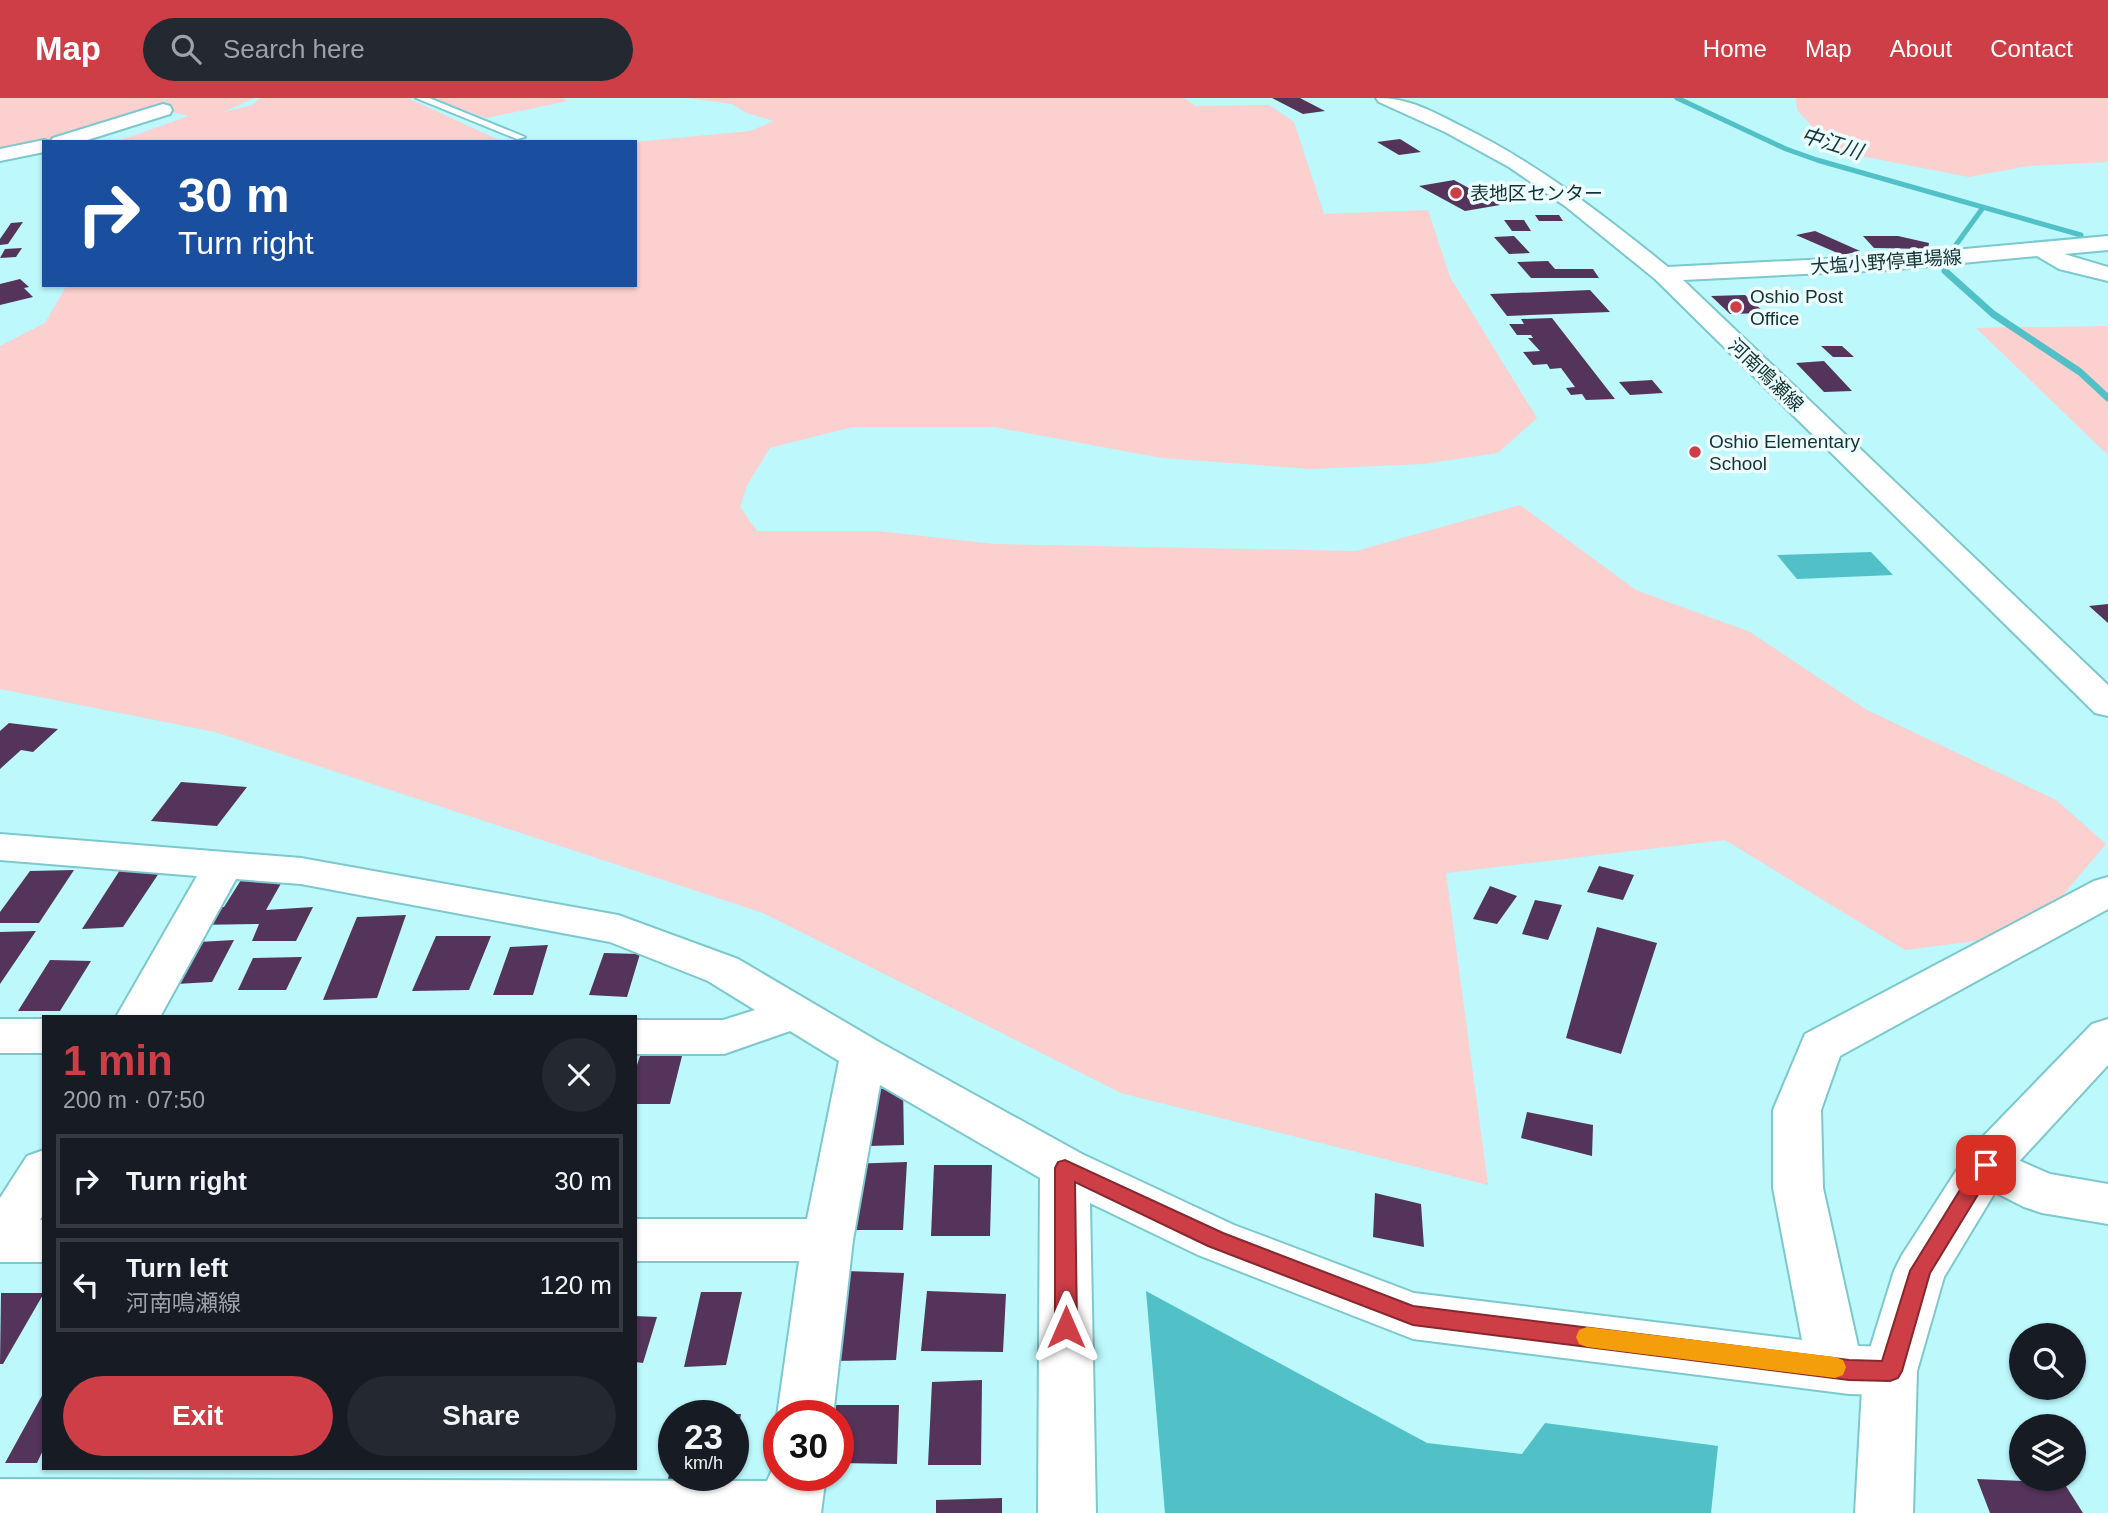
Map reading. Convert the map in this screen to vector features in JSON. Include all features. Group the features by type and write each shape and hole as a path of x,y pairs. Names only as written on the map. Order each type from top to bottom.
{"street":[{"name":"河南鳴瀬線","path":"1385,98 1468,137 1515,163 1608,229 1662,274 2108,705"},
{"path":"67,140 163,110"},
{"path":"0,155 42,146"},
{"name":"大塩小野停車場線","path":"1662,274 1887,263 2108,243"},
{"path":"2041,251 2067,264 2108,274"},
{"path":"0,847 301,870 618,929 723,970 863,1054 1065,1168 1216,1240 1413,1316 1835,1367 1890,1371"},
{"path":"139,1015 225,863"},
{"path":"1835,1367 1798,1188 1797,1110 1821,1046 2108,891"},
{"path":"637,1037 724,1037 797,1012"},
{"path":"0,1036 42,1036"},
{"path":"1884,1513 1890,1371 1920,1271 1986,1165 2108,1036"},
{"path":"807,1400 828,1240 863,1054"},
{"path":"1986,1165 2042,1193 2108,1203"},
{"path":"1065,1168 1067,1513"},
{"path":"0,1241 42,1173"},
{"path":"637,1240 828,1240"},
{"path":"0,1241 42,1241"},
{"path":"0,1507 794,1499"}],"lane":[{"path":"421,98 520,137"}],"shaded area":[{"path":"0,98 165,98 163,101 167,98 255,98 221,113 252,105 260,98 408,98 499,140 121,140 189,116 154,108 108,126 0,152"},
{"path":"432,98 562,98 568,101 486,118"},
{"path":"686,98 1184,98 1195,106 1269,105 1294,122 1324,214 1428,210 1450,277 1537,418 1498,453 1423,464 1311,469 1162,458 994,427 852,427 770,448 747,485 740,507 757,531 877,531 994,544 1356,551 1520,505 1636,590 1750,632 1867,710 2056,800 2106,844 2030,934 1905,950 1725,840 1446,873 1488,1185 1121,1093 763,913 215,732 0,689 0,346 45,323 66,287 637,287 637,142 750,131 774,121 747,113 732,104"},
{"path":"1796,98 2108,98 2108,162 2028,166 1969,177 1835,151 1797,110"},
{"path":"2106,326 2108,455 1976,328"}],"water":[{"path":"1871,552 1893,575 1797,579 1777,555"},
{"path":"1146,1291 1427,1443 1522,1454 1545,1423 1718,1446 1711,1513 1165,1513"}],"building":[{"path":"1272,98 1300,98 1325,111 1303,114"},
{"path":"1400,139 1421,152 1399,155 1377,142"},
{"path":"1454,180 1500,205 1465,211 1419,186"},
{"path":"1535,215 1559,215 1563,221 1539,221"},
{"path":"1504,220 1524,220 1531,231 1512,231"},
{"path":"23,222 8,244 0,245 0,239 11,223"},
{"path":"1815,231 1860,251 1842,255 1796,235"},
{"path":"1514,236 1530,253 1509,254 1494,237"},
{"path":"1863,236 1898,236 1929,243 1928,249 1874,248"},
{"path":"22,248 16,257 0,258 5,249"},
{"path":"1548,261 1555,269 1593,269 1599,278 1531,278 1517,262"},
{"path":"20,279 29,287 24,288 33,297 0,305 0,284"},
{"path":"1590,290 1610,312 1507,316 1490,294"},
{"path":"1745,295 1765,313 1730,314 1711,296"},
{"path":"1552,318 1615,399 1586,400 1582,394 1571,395 1566,388 1575,387 1561,368 1550,369 1547,364 1533,365 1523,352 1540,351 1528,338 1533,338 1531,335 1517,335 1509,324 1524,324 1521,319"},
{"path":"1821,346 1842,346 1854,357 1833,357"},
{"path":"1824,361 1852,391 1824,392 1796,363"},
{"path":"1652,380 1663,393 1630,395 1619,382"},
{"path":"2108,604 2108,623 2089,606"},
{"path":"9,723 58,729 33,752 21,750 0,769 0,731"},
{"path":"181,782 247,787 217,826 151,821"},
{"path":"1599,866 1634,875 1623,900 1587,892"},
{"path":"74,870 39,923 0,923 0,912 30,871"},
{"path":"120,870 161,870 123,927 82,929"},
{"path":"288,871 266,910 313,907 296,941 252,941 259,924 194,925 204,908 224,907 246,872"},
{"path":"1490,886 1517,896 1497,924 1473,919"},
{"path":"1535,900 1562,905 1548,940 1522,934"},
{"path":"406,915 377,998 323,1000 357,917"},
{"path":"1597,927 1657,943 1621,1054 1566,1038"},
{"path":"36,931 0,984 0,932"},
{"path":"436,936 491,936 469,990 412,991"},
{"path":"234,940 212,982 158,985 181,943"},
{"path":"548,945 533,995 493,995 510,947"},
{"path":"604,953 640,954 627,997 589,995"},
{"path":"302,957 286,990 238,990 253,958"},
{"path":"50,960 91,961 60,1011 18,1011"},
{"path":"684,1048 670,1104 637,1104 637,1065 642,1050"},
{"path":"844,1083 903,1086 904,1145 835,1147"},
{"path":"1527,1112 1593,1125 1592,1156 1521,1138"},
{"path":"907,1162 903,1230 841,1230 847,1164"},
{"path":"934,1165 992,1165 990,1236 931,1236"},
{"path":"1375,1193 1421,1204 1424,1247 1373,1237"},
{"path":"846,1271 904,1273 896,1360 832,1361"},
{"path":"927,1291 1006,1294 1003,1352 921,1351"},
{"path":"701,1292 742,1292 726,1365 684,1367"},
{"path":"1,1293 42,1293 3,1364 0,1364"},
{"path":"637,1316 657,1317 643,1363 637,1362"},
{"path":"982,1380 981,1465 928,1465 932,1382"},
{"path":"42,1396 42,1452 37,1463 5,1463"},
{"path":"854,1405 899,1405 897,1464 854,1463"},
{"path":"1977,1479 2009,1480 2009,1491 2069,1491 2083,1513 1990,1513"},
{"path":"665,1491 726,1491 726,1492 664,1495"},
{"path":"1002,1498 1002,1513 936,1513 936,1500"}],"waterway":[{"name":"中江川","path":"1677,98 1786,149 1817,160 2081,235"},
{"path":"1950,253 1982,209"},
{"path":"1945,271 1993,314 2080,372 2108,398"}],"slow traffic":[{"path":"1587,1337 1835,1367"}],"place":[{"name":"表地区センター","path":"1456,193"},
{"name":"Oshio Post Office","path":"1736,307"},
{"name":"Oshio Elementary School","path":"1695,452"}],"route":[{"path":"1066,1327 1065,1168 1216,1240 1413,1316 1849,1370 1890,1371 1920,1271 1986,1165"}]}
